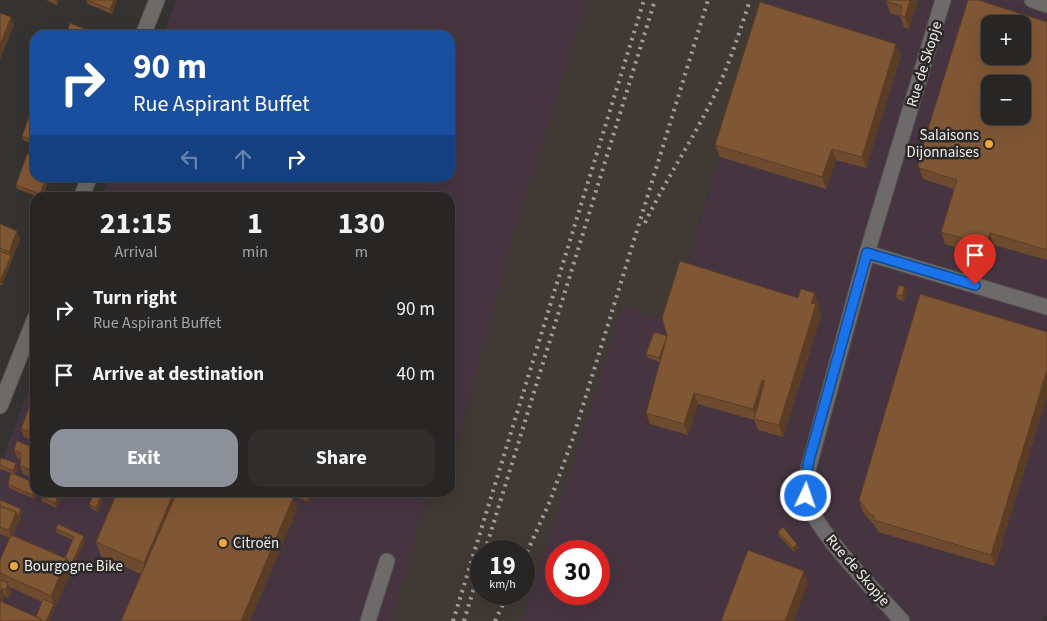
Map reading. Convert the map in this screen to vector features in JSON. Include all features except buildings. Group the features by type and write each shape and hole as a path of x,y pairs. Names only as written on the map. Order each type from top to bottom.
{"street":[{"path":"145,30 157,0"},
{"name":"Rue de Skopje","path":"902,621 823,530 812,512 806,496 806,478 809,460 867,253 943,0"},
{"path":"1032,0 1047,5"},
{"path":"867,253 1047,307"},
{"path":"0,406 30,331"},
{"path":"368,621 387,561"}],"shaded area":[{"path":"177,0 587,0 515,229 455,450 455,192 104,192 108,182 455,182 455,30 165,30"},
{"path":"587,0 768,0 666,331 622,308 578,450 548,540 545,540 545,549 535,579 535,540 470,540 470,605 526,605 521,621 391,621 425,497 455,497 455,450 515,229"},
{"path":"768,0 1047,0 1047,615 1040,621 521,621 526,605 535,605 535,579 545,549 545,605 610,605 610,540 548,540 622,307 663,319 667,329"},
{"path":"30,386 30,497 425,497 391,621 0,621 0,466"}],"railway":[{"path":"453,621 644,0"},
{"path":"488,540 655,0"},
{"path":"533,540 550,501 573,438 708,0"},
{"path":"645,223 714,95 731,55 750,0"},
{"path":"464,621 470,601"},
{"path":"495,621 503,605"}],"place":[{"name":"Salaisons Dijonnaises","path":"989,144"},
{"name":"Citroën","path":"223,543"},
{"name":"Bourgogne Bike","path":"14,566"}],"route":[{"path":"806,496 809,460 867,253 975,285"}]}
